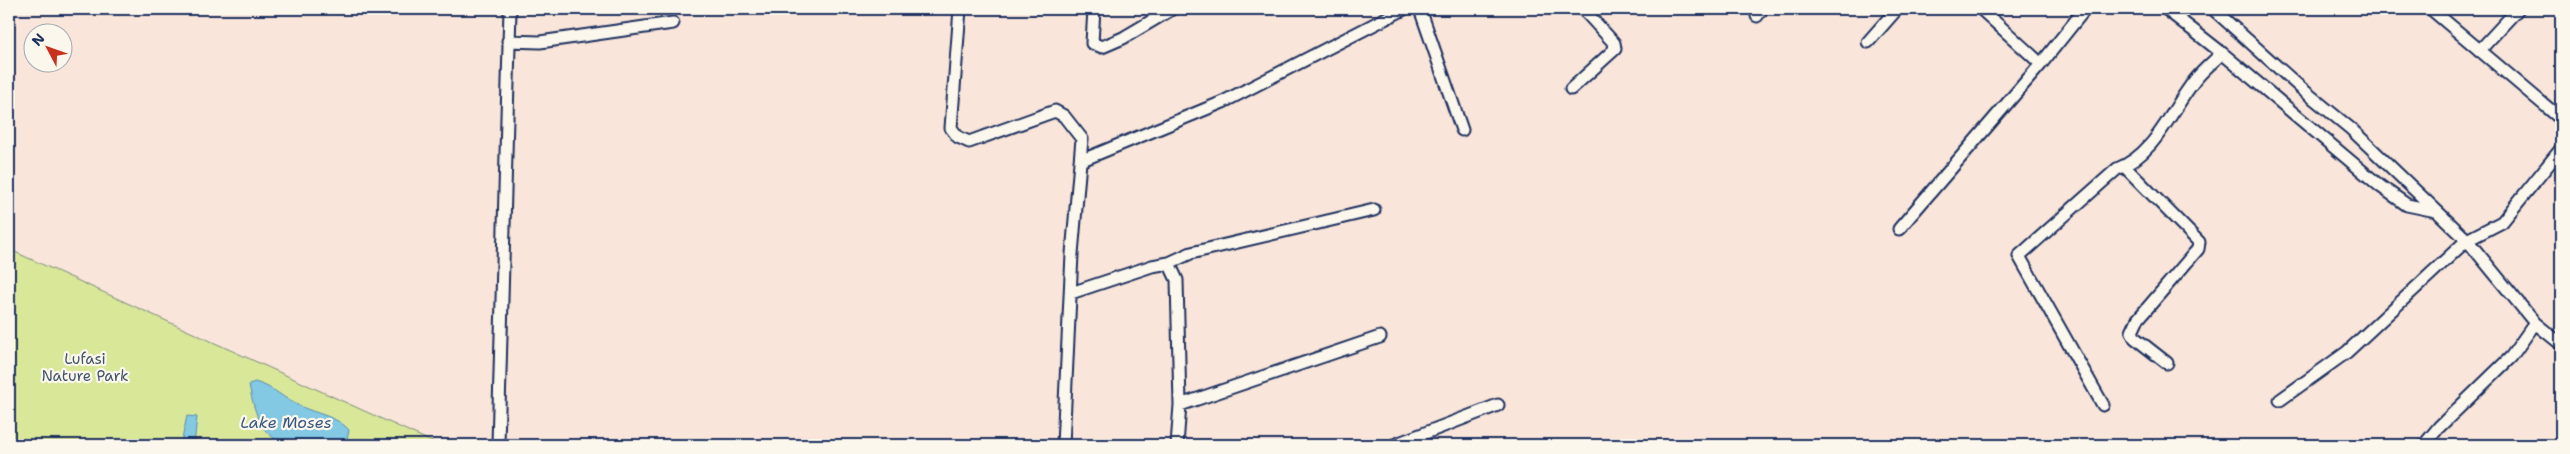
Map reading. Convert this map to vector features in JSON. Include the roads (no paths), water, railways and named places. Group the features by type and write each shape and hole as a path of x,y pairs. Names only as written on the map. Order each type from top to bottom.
{"street":[{"path":"498,445 510,9"},
{"path":"960,9 951,128 958,137 969,142 1055,111 1064,116 1082,139 1072,254 1063,445"},
{"path":"1094,9 1092,43 1102,47 1123,38 1172,9"},
{"path":"1080,161 1223,102 1404,9"},
{"path":"1420,9 1462,130"},
{"path":"1571,89 1615,49 1614,43 1583,9"},
{"path":"1868,42 1897,9"},
{"path":"1981,9 2041,64"},
{"path":"1899,229 2041,64 2085,9"},
{"path":"2166,9 2222,52 2380,186 2407,205 2438,211"},
{"path":"2213,9 2302,89 2351,129 2438,211 2467,240 2535,323 2561,344"},
{"path":"2431,9 2561,119"},
{"path":"2479,51 2518,9"},
{"path":"508,40 540,42 673,23"},
{"path":"2104,405 2019,256 2117,169 2132,163 2160,132 2195,80 2222,52"},
{"path":"2280,400 2347,352 2467,240 2502,222 2561,150"},
{"path":"2124,166 2199,242 2198,249 2138,319 2132,332 2135,338 2168,363"},
{"path":"1071,293 1152,266 1169,263 1191,253 1374,210"},
{"path":"1169,263 1176,280 1180,404 1177,445"},
{"path":"2424,445 2444,422 2510,357 2535,323"},
{"path":"1180,404 1380,337"},
{"path":"1394,445 1498,405"}],"water":[{"name":"Lake Moses","path":"255,382 268,387 300,406 339,421 349,430 346,445 307,445 279,441 269,434 261,423 254,407 249,384"},
{"path":"187,416 197,417 194,445 174,445 182,439"}],"park label":[{"name":"Lufasi Nature Park","path":"85,368"}]}
